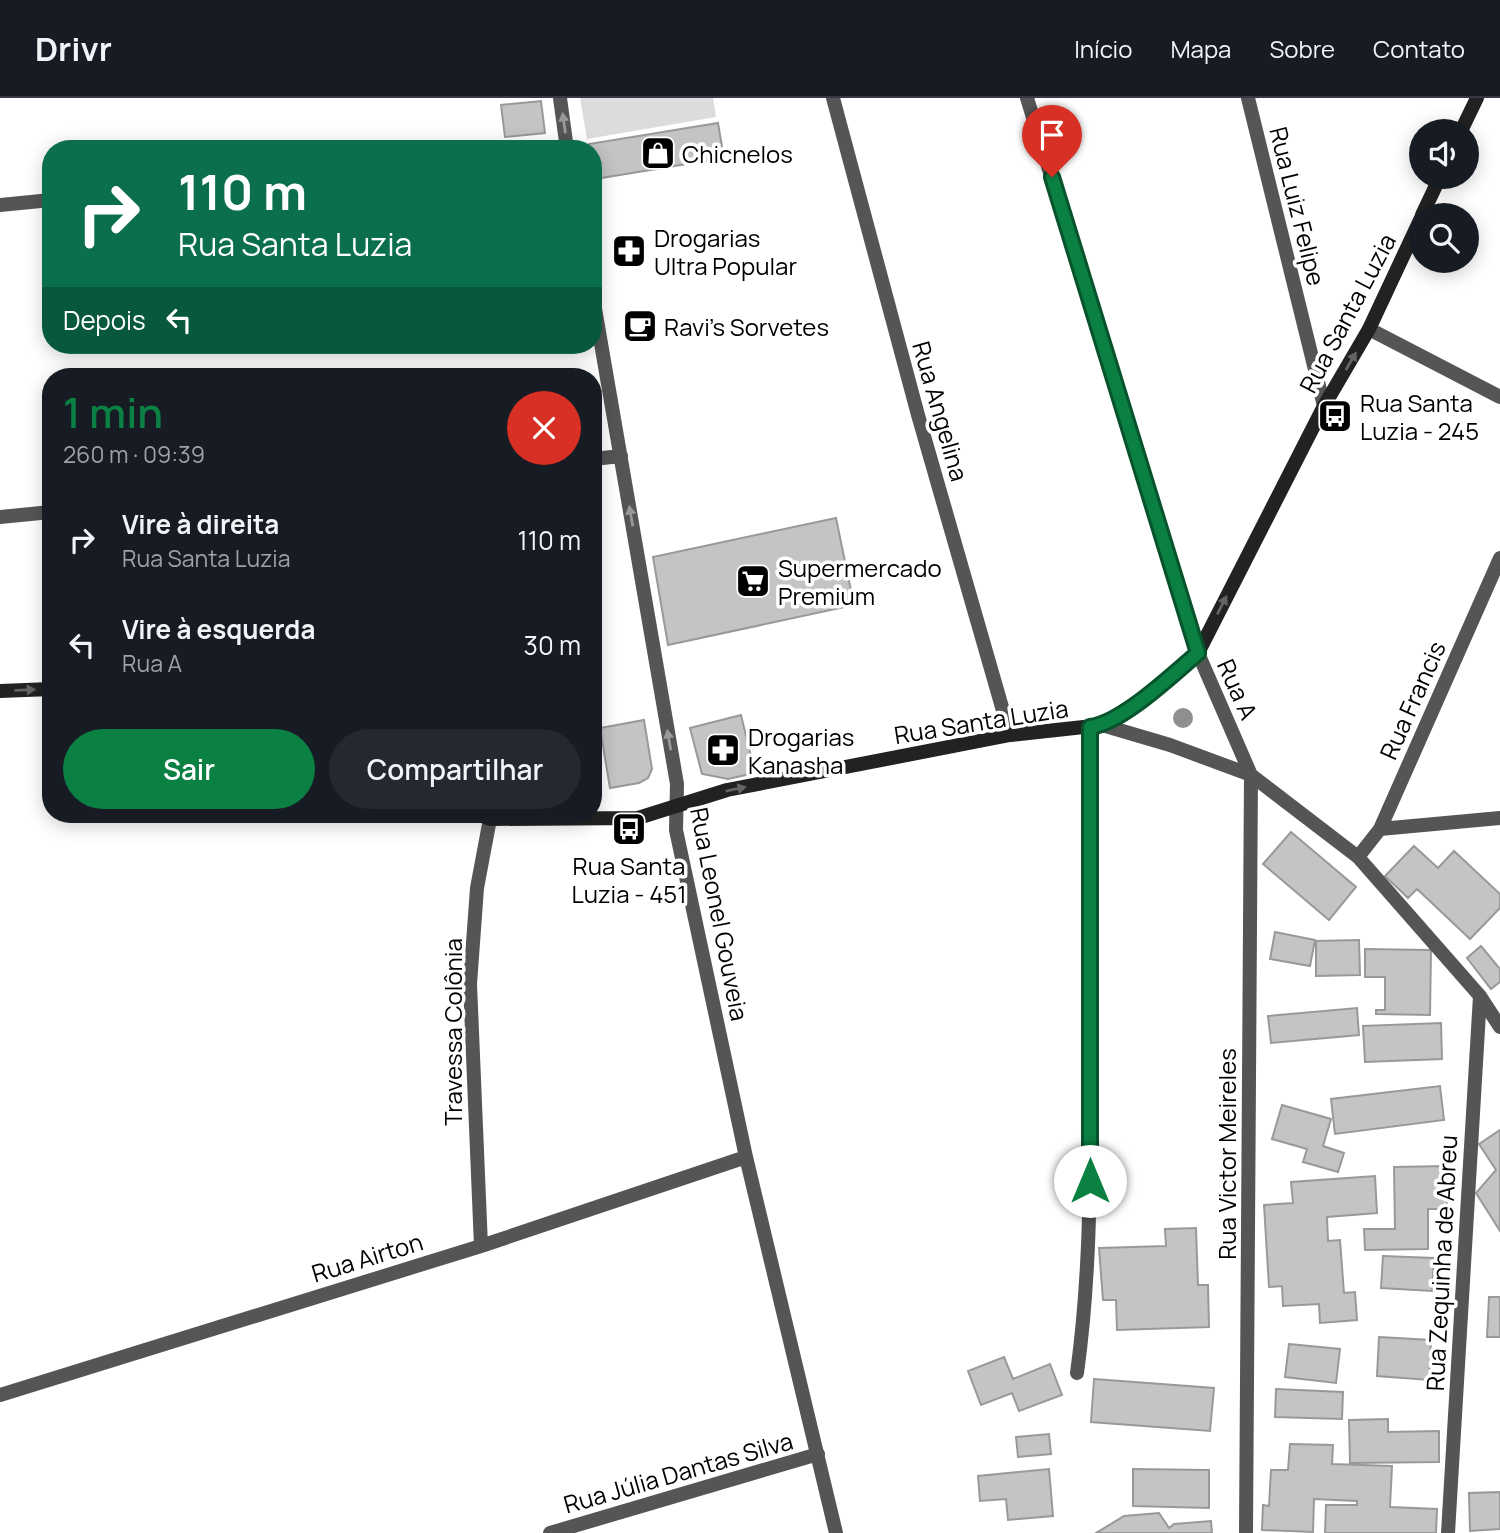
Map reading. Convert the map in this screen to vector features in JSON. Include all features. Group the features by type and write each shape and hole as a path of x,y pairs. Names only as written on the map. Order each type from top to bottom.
{"main road":[{"path":"1467,119 1477,98"},
{"name":"Rua Santa Luzia","path":"602,818 638,818 727,790 1010,735 1096,726 1150,694 1198,653 1324,407 1370,328 1409,245"},
{"path":"0,691 42,689"}],"street":[{"path":"560,98 566,140"},
{"name":"Rua Angelina","path":"833,98 918,415 1010,735"},
{"name":"Rua A","path":"1027,98 1198,653 1251,775"},
{"name":"Rua Luiz Felipe","path":"1248,98 1324,407"},
{"path":"0,205 42,201"},
{"path":"1370,328 1500,397"},
{"name":"Rua Leonel Gouveia","path":"602,348 677,784 676,830 746,1157 836,1533"},
{"path":"602,458 621,456"},
{"path":"0,517 42,513"},
{"name":"Rua Francis","path":"1358,857 1380,829 1500,558"},
{"path":"1077,1373 1085,1318 1090,1232 1096,726 1170,745 1251,775 1358,857 1480,996 1500,1027"},
{"name":"Rua Victor Meireles","path":"1246,1533 1251,775"},
{"path":"1380,829 1500,818"},
{"name":"Travessa Colônia","path":"481,1246 470,984 482,823"},
{"name":"Rua Zequinha de Abreu","path":"1448,1533 1480,996"},
{"name":"Rua Airton","path":"0,1395 481,1246 746,1157"},
{"name":"Rua Júlia Dantas Silva","path":"550,1533 818,1454"}],"shaded area":[{"path":"580,98 713,98 716,117 587,139"}],"building":[{"path":"541,101 545,133 505,137 501,105"},
{"name":"Chicnelos","path":"718,123 724,158 602,178 602,142"},
{"name":"Supermercado Premium","path":"836,518 854,605 668,645 653,557"},
{"name":"Drogarias Kanasha","path":"741,715 755,773 728,779 702,774 690,728"},
{"path":"644,720 652,769 648,778 639,783 610,788 602,728"},
{"path":"1291,832 1356,887 1329,920 1263,864"},
{"path":"1414,846 1438,868 1454,851 1500,894 1500,908 1470,939 1417,889 1408,898 1385,876"},
{"path":"1275,932 1315,940 1310,966 1270,959"},
{"path":"1359,940 1360,975 1316,976 1316,941"},
{"path":"1481,946 1500,969 1500,982 1491,989 1467,958"},
{"path":"1365,949 1431,950 1430,1015 1376,1014 1376,1010 1385,1010 1385,977 1365,977"},
{"path":"1357,1008 1359,1035 1271,1043 1268,1016"},
{"path":"1441,1023 1442,1059 1365,1062 1363,1026"},
{"path":"1440,1086 1444,1120 1335,1134 1331,1099"},
{"path":"1282,1105 1331,1119 1323,1146 1344,1153 1338,1172 1303,1162 1307,1149 1272,1139"},
{"path":"1500,1130 1500,1231 1476,1193 1496,1170 1479,1144"},
{"path":"1446,1166 1447,1209 1428,1209 1428,1249 1365,1250 1364,1229 1395,1229 1394,1167"},
{"path":"1375,1176 1377,1213 1327,1217 1328,1241 1340,1240 1344,1293 1355,1292 1357,1320 1320,1323 1319,1304 1283,1306 1282,1286 1269,1287 1264,1205 1293,1203 1291,1182"},
{"path":"1196,1228 1198,1285 1208,1285 1209,1327 1117,1330 1116,1300 1103,1300 1099,1248 1166,1246 1165,1229"},
{"path":"1383,1256 1434,1258 1432,1291 1381,1288"},
{"path":"1489,1297 1500,1297 1500,1337 1487,1337"},
{"path":"1379,1337 1431,1340 1429,1380 1377,1376"},
{"path":"1289,1344 1340,1349 1336,1383 1285,1377"},
{"path":"1004,1357 1013,1379 1050,1364 1062,1395 1019,1411 1012,1393 981,1405 968,1371"},
{"path":"1094,1379 1214,1388 1210,1431 1091,1422"},
{"path":"1276,1389 1343,1392 1342,1419 1275,1417"},
{"path":"1388,1419 1388,1432 1439,1431 1439,1462 1350,1463 1349,1420"},
{"path":"1049,1434 1051,1454 1018,1457 1016,1437"},
{"path":"1290,1444 1333,1445 1332,1464 1392,1466 1390,1507 1437,1509 1436,1533 1325,1533 1326,1505 1357,1505 1357,1501 1314,1499 1313,1532 1262,1530 1263,1505 1269,1506 1271,1470 1288,1470"},
{"path":"1049,1469 1053,1516 1008,1520 1006,1499 980,1501 978,1476"},
{"path":"1133,1469 1209,1470 1209,1508 1133,1506"},
{"path":"1500,1492 1500,1529 1470,1531 1469,1493"},
{"path":"1159,1513 1169,1528 1174,1524 1211,1521 1212,1533 1096,1533 1124,1516"}],"place":[{"name":"Chicnelos","path":"658,153"},
{"name":"Drogarias Ultra Popular","path":"629,251"},
{"name":"Ravi's Sorvetes","path":"640,326"},
{"name":"Rua Santa Luzia - 245","path":"1335,416"},
{"name":"Supermercado Premium","path":"753,581"},
{"name":"Drogarias Kanasha","path":"723,750"},
{"name":"Rua Santa Luzia - 451","path":"629,829"}],"route":[{"path":"1052,177 1198,653 1150,694 1102,725 1090,727 1090,1181"}]}
